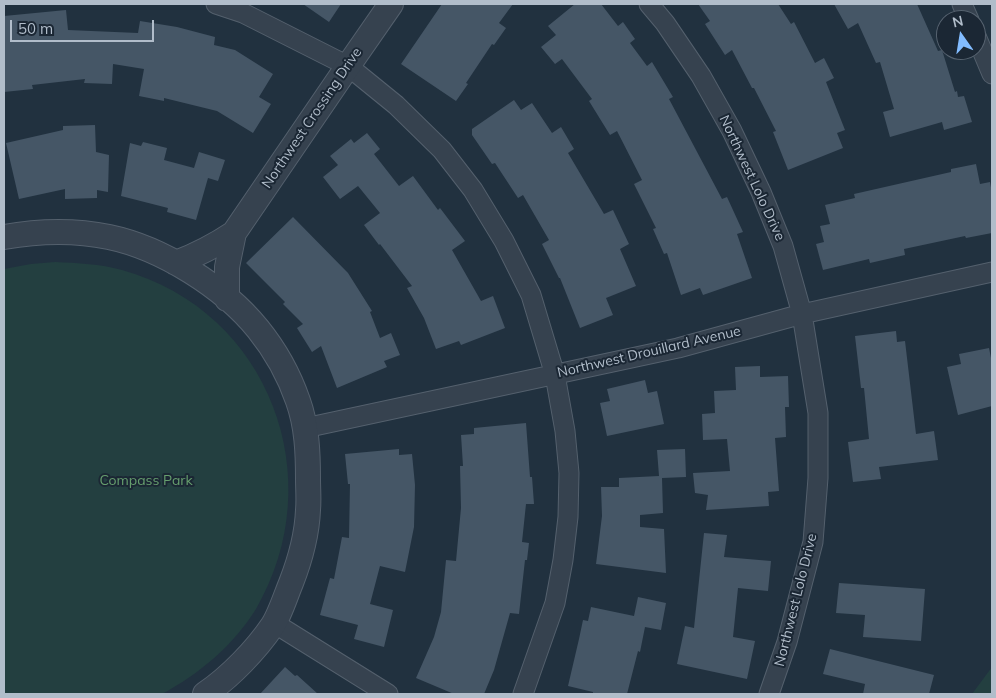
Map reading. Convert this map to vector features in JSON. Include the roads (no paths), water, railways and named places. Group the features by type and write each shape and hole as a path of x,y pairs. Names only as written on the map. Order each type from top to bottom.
{"street":[{"path":"216,4 243,13 348,66 396,105 442,150 473,190 504,241 531,295 554,375 565,431 569,474 568,517 555,603 523,694"},
{"name":"Northwest Crossing Drive","path":"176,263 204,251 234,233 391,4"},
{"name":"Northwest Lolo Drive","path":"649,4 665,23 702,76 732,131 761,192 783,246 802,314 818,413 817,496 813,542 787,642 770,694"},
{"path":"986,60 992,74"},
{"path":"4,237 47,233 98,235 137,245 156,252 176,263 227,298 259,330 281,363 298,401 305,428 308,451 308,510 304,542 295,572 274,623 255,648 233,671 205,694"},
{"name":"Northwest Crossing Drive","path":"227,298 227,267 234,233"},
{"name":"Northwest Drouillard Avenue","path":"305,428 678,348 802,314 992,272"},
{"path":"274,623 388,694"}],"park label":[{"name":"Compass Park","path":"146,481"}]}
